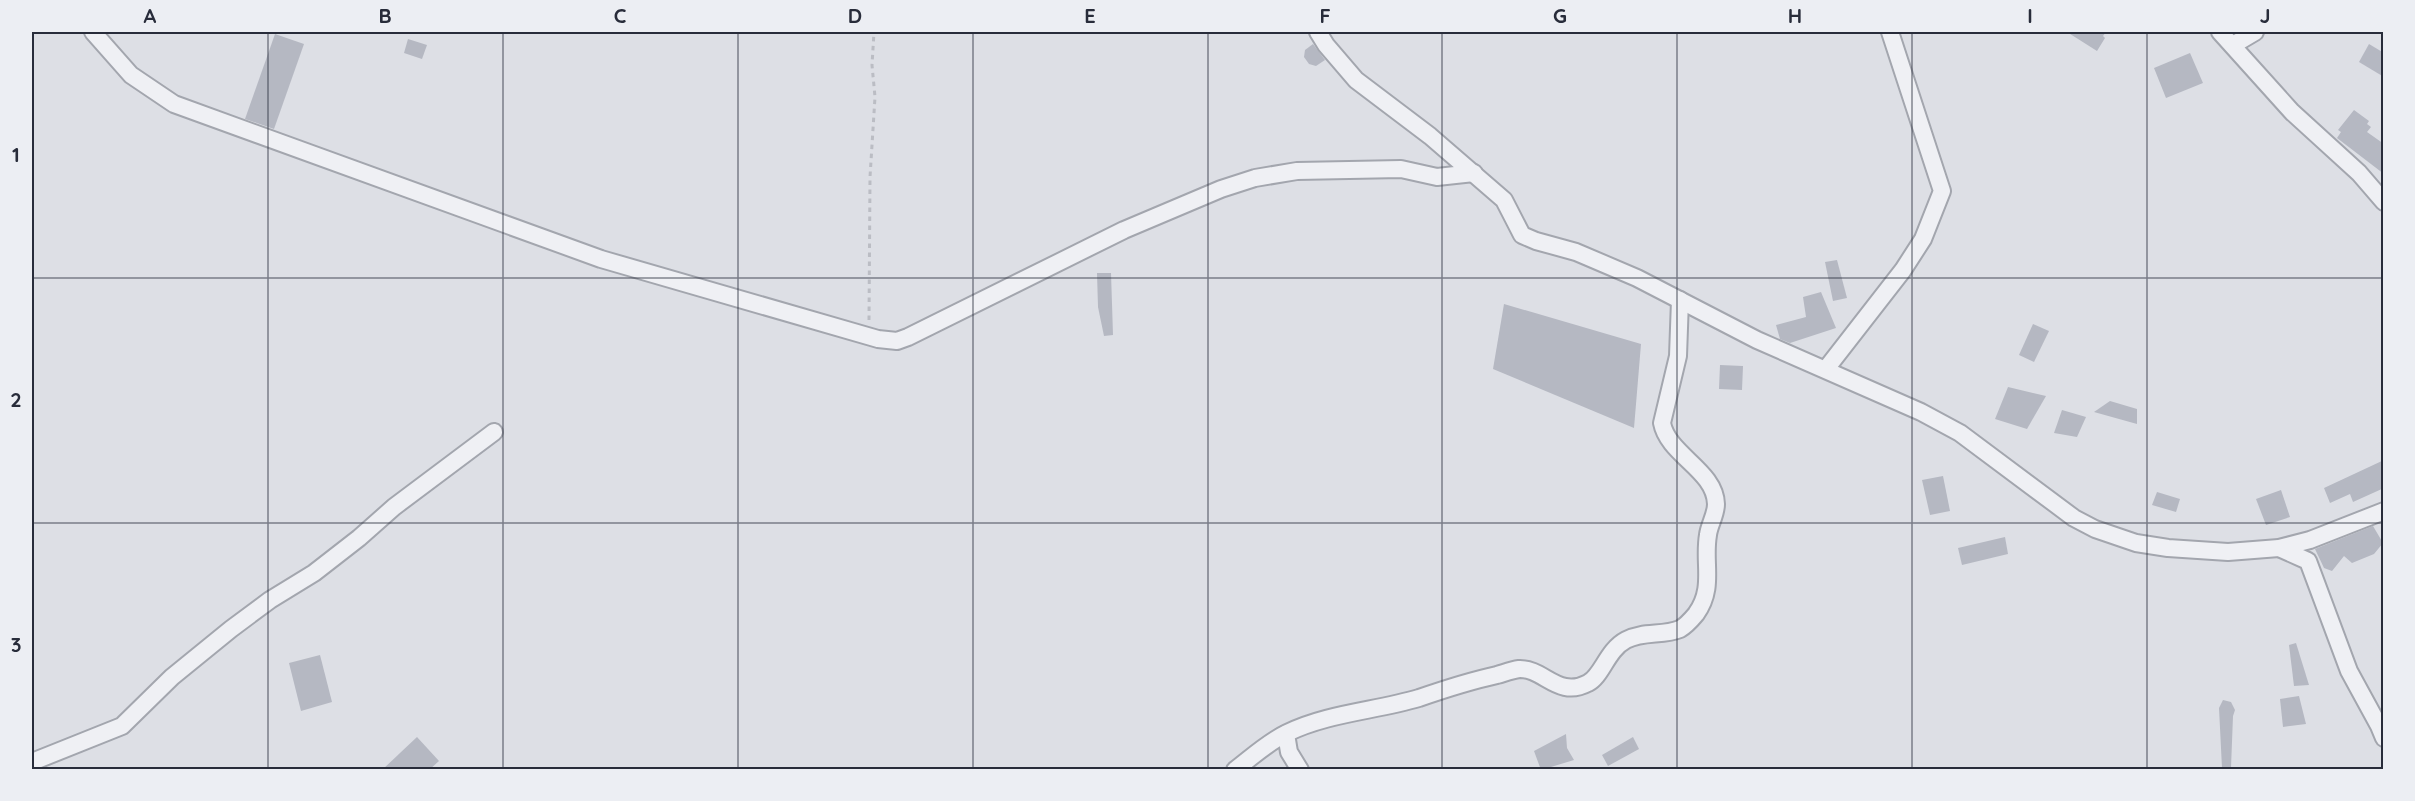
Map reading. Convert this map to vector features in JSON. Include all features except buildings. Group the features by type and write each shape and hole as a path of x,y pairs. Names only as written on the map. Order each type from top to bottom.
{"street":[{"path":"93,32 131,75 174,104 601,259 869,337 893,341 901,340 1124,230 1221,189 1255,178 1298,171 1401,169 1437,177 1474,173"},
{"path":"1318,32 1356,80 1407,118 1504,200 1522,235 1576,252 1680,300 1757,340 1921,412 1960,434 2074,518 2095,530 2136,543 2168,548 2228,552 2279,548 2310,540 2384,511"},
{"path":"1826,369 1904,270 1923,239 1942,191 1890,32"},
{"path":"2220,32 2292,112 2359,173 2384,202"},
{"path":"2233,45 2255,32"},
{"path":"1235,770 1286,734 1317,722 1418,698 1463,683 1520,669 1532,672 1563,687 1588,683 1595,677 1608,656 1627,639 1677,630 1687,625 1702,605 1708,587 1707,537 1716,505 1710,484 1676,447 1662,423 1678,356 1680,300"},
{"path":"32,762 122,726 172,677 231,630 270,600 314,573 394,507 494,432"},
{"path":"2279,548 2308,561 2349,671 2384,738"},
{"path":"1286,734 1289,752 1300,770"}],"path":[{"path":"869,337 870,177 875,97 872,65 874,32"}]}
